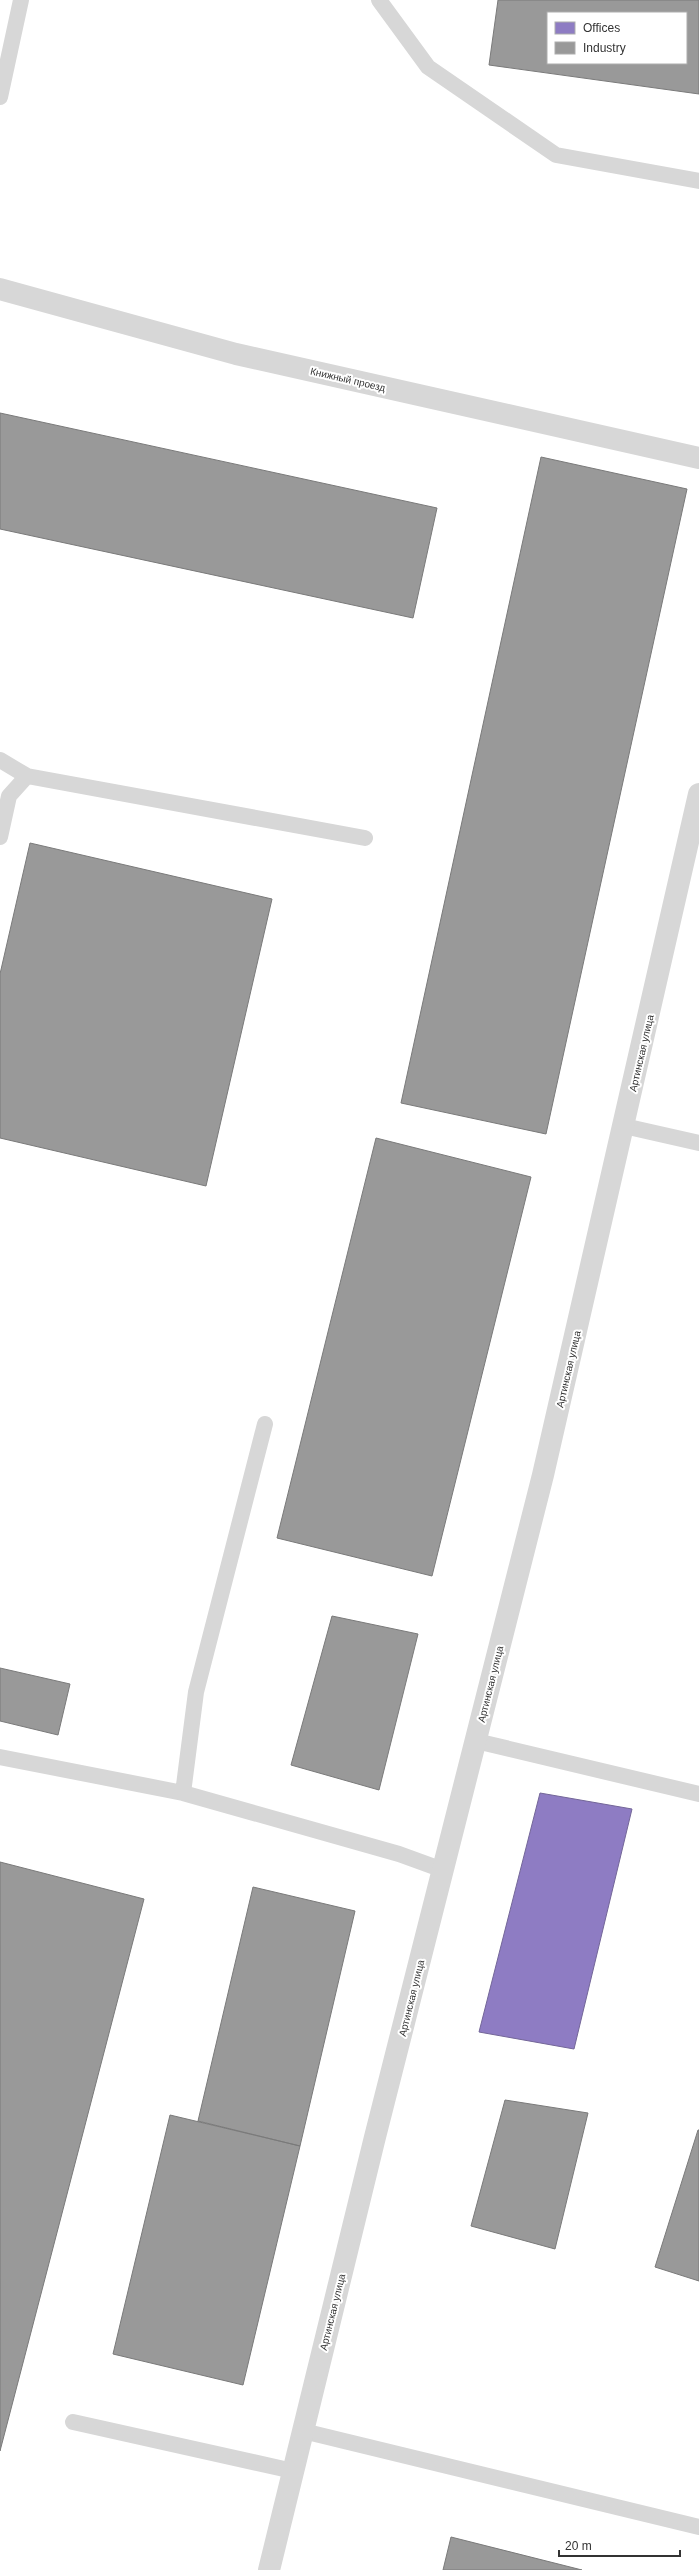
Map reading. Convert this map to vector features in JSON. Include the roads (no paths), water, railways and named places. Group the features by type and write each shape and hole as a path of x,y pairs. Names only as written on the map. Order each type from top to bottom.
{"street":[{"name":"Книжный проезд","path":"0,289 236,354 699,458"},
{"name":"Артинская улица","path":"269,2570 543,1475 699,794"}],"lane":[{"path":"0,97 21,0"},
{"path":"380,0 428,67 556,155 699,181"},
{"path":"0,760 27,776 365,838"},
{"path":"0,837 9,796 27,776"},
{"path":"624,1126 699,1144"},
{"path":"183,1793 196,1692 265,1424"},
{"path":"476,1741 699,1794"},
{"path":"0,1757 183,1793 399,1854 443,1870"},
{"path":"73,2422 293,2471"},
{"path":"303,2430 699,2527"}]}
